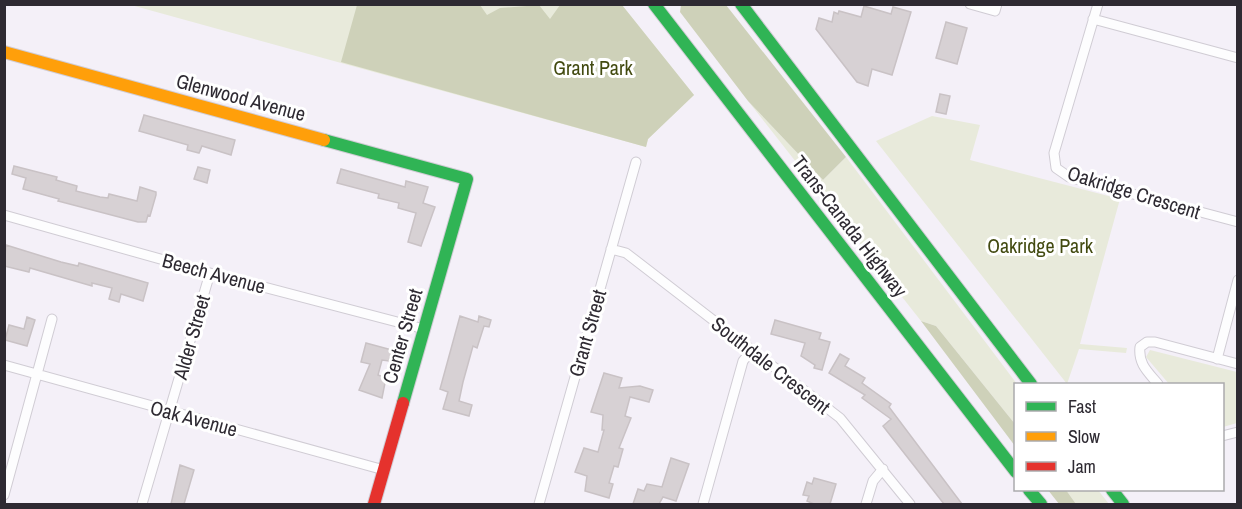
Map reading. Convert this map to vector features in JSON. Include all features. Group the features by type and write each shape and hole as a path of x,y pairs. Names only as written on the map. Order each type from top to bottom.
{"main road":[{"name":"Trans-Canada Highway","path":"654,4 1014,469"},
{"path":"741,4 1030,383"},
{"name":"Glenwood Avenue","path":"4,52 467,179"},
{"name":"Center Street","path":"374,504 467,179"},
{"path":"1031,491 1041,504"},
{"path":"1113,491 1123,504"}],"street":[{"path":"970,4 995,11 997,4"},
{"name":"Oakridge Crescent","path":"1098,4 1054,153 1056,168 1069,177 1238,222"},
{"path":"1094,19 1238,58"},
{"name":"Grant Street","path":"539,504 636,162"},
{"name":"Beech Avenue","path":"4,215 210,273 424,329"},
{"name":"Southdale Crescent","path":"611,249 626,253 840,418 910,504"},
{"name":"Alder Street","path":"142,504 210,273"},
{"path":"1216,359 1238,280"},
{"path":"4,495 52,319"},
{"path":"1157,383 1141,365 1138,357 1140,347 1147,342 1155,342 1238,364"},
{"path":"703,504 743,361 752,350"},
{"name":"Oak Avenue","path":"4,365 384,470"},
{"path":"866,504 873,481 883,469"}],"green space":[{"name":"Grant Park","path":"131,5 622,5 694,95 648,139 646,147"},
{"name":"Grant Park","path":"357,5 480,5 487,15 500,8 539,5 550,19 560,5 622,5 694,95 648,139 646,147 341,62"},
{"path":"681,5 726,5 846,157 823,180 748,101 680,12"},
{"path":"748,101 823,180 846,157 1016,383 1014,383 1014,423 936,326 921,321"},
{"name":"Oakridge Park","path":"932,116 980,125 970,160 1120,199 1080,344 1127,348 1126,353 1079,349 1066,383 876,141"},
{"path":"921,321 936,326 1014,423 1014,445"},
{"path":"1150,350 1237,372 1237,423 1224,427 1224,383 1168,383 1146,357"},
{"path":"1049,491 1067,491 1076,504 1059,504"},
{"path":"1067,491 1099,491 1109,504 1076,504"}],"building":[{"path":"864,6 891,14 893,7 911,12 892,75 872,69 868,86 857,82 816,29 819,18 832,22 834,12 838,14 839,11 861,17"},
{"path":"946,22 967,28 957,64 936,58"},
{"path":"940,94 950,96 946,114 936,112"},
{"path":"144,115 235,140 231,155 202,146 199,153 187,150 188,145 139,131"},
{"path":"14,166 57,177 56,180 77,186 76,191 100,197 108,198 109,194 137,201 140,187 156,192 156,195 146,222 138,222 58,201 59,199 23,189 26,178 12,174"},
{"path":"198,167 210,170 207,183 194,179"},
{"path":"341,169 405,187 406,181 428,187 423,203 435,207 421,246 408,242 416,213 398,208 399,203 378,198 379,194 337,183"},
{"path":"6,245 61,262 78,266 79,263 148,283 143,301 121,294 119,302 109,299 112,288 92,283 92,286 30,268 29,272 4,266"},
{"path":"460,316 478,322 479,316 491,320 489,327 484,326 477,348 473,346 463,382 459,401 472,405 469,416 443,409 448,392 440,389"},
{"path":"27,317 35,320 27,346 5,340 9,325 24,329"},
{"path":"775,320 821,333 819,339 830,342 822,370 814,368 815,365 801,356 805,343 771,334"},
{"path":"366,343 392,350 389,361 382,360 378,375 386,378 382,398 359,390 370,364 361,362"},
{"path":"840,354 849,359 845,366 865,378 862,383 891,404 889,407 962,504 944,504 883,426 891,419 862,398 865,395 829,373"},
{"path":"604,373 622,378 619,388 640,386 653,390 649,402 630,397 625,416 631,418 619,448 623,449 618,467 614,466 609,483 613,484 609,498 585,491 587,476 575,472 584,448 598,452 604,430 602,430 603,415 591,412"},
{"path":"671,458 689,464 676,501 663,497 659,504 633,504 638,489 644,491 647,484 662,487"},
{"path":"180,465 194,470 184,504 171,504"},
{"path":"814,478 836,484 830,504 814,504 807,501 809,496 803,495 807,482 812,484"}],"traffic: fast":[{"path":"654,4 1014,469"},
{"path":"741,4 1030,383"},
{"path":"324,140 467,179 403,403"},
{"path":"1030,491 1041,504"},
{"path":"1113,491 1123,504"}],"traffic: slow":[{"path":"4,52 324,140"}],"traffic: jam":[{"path":"374,504 403,403"}]}
